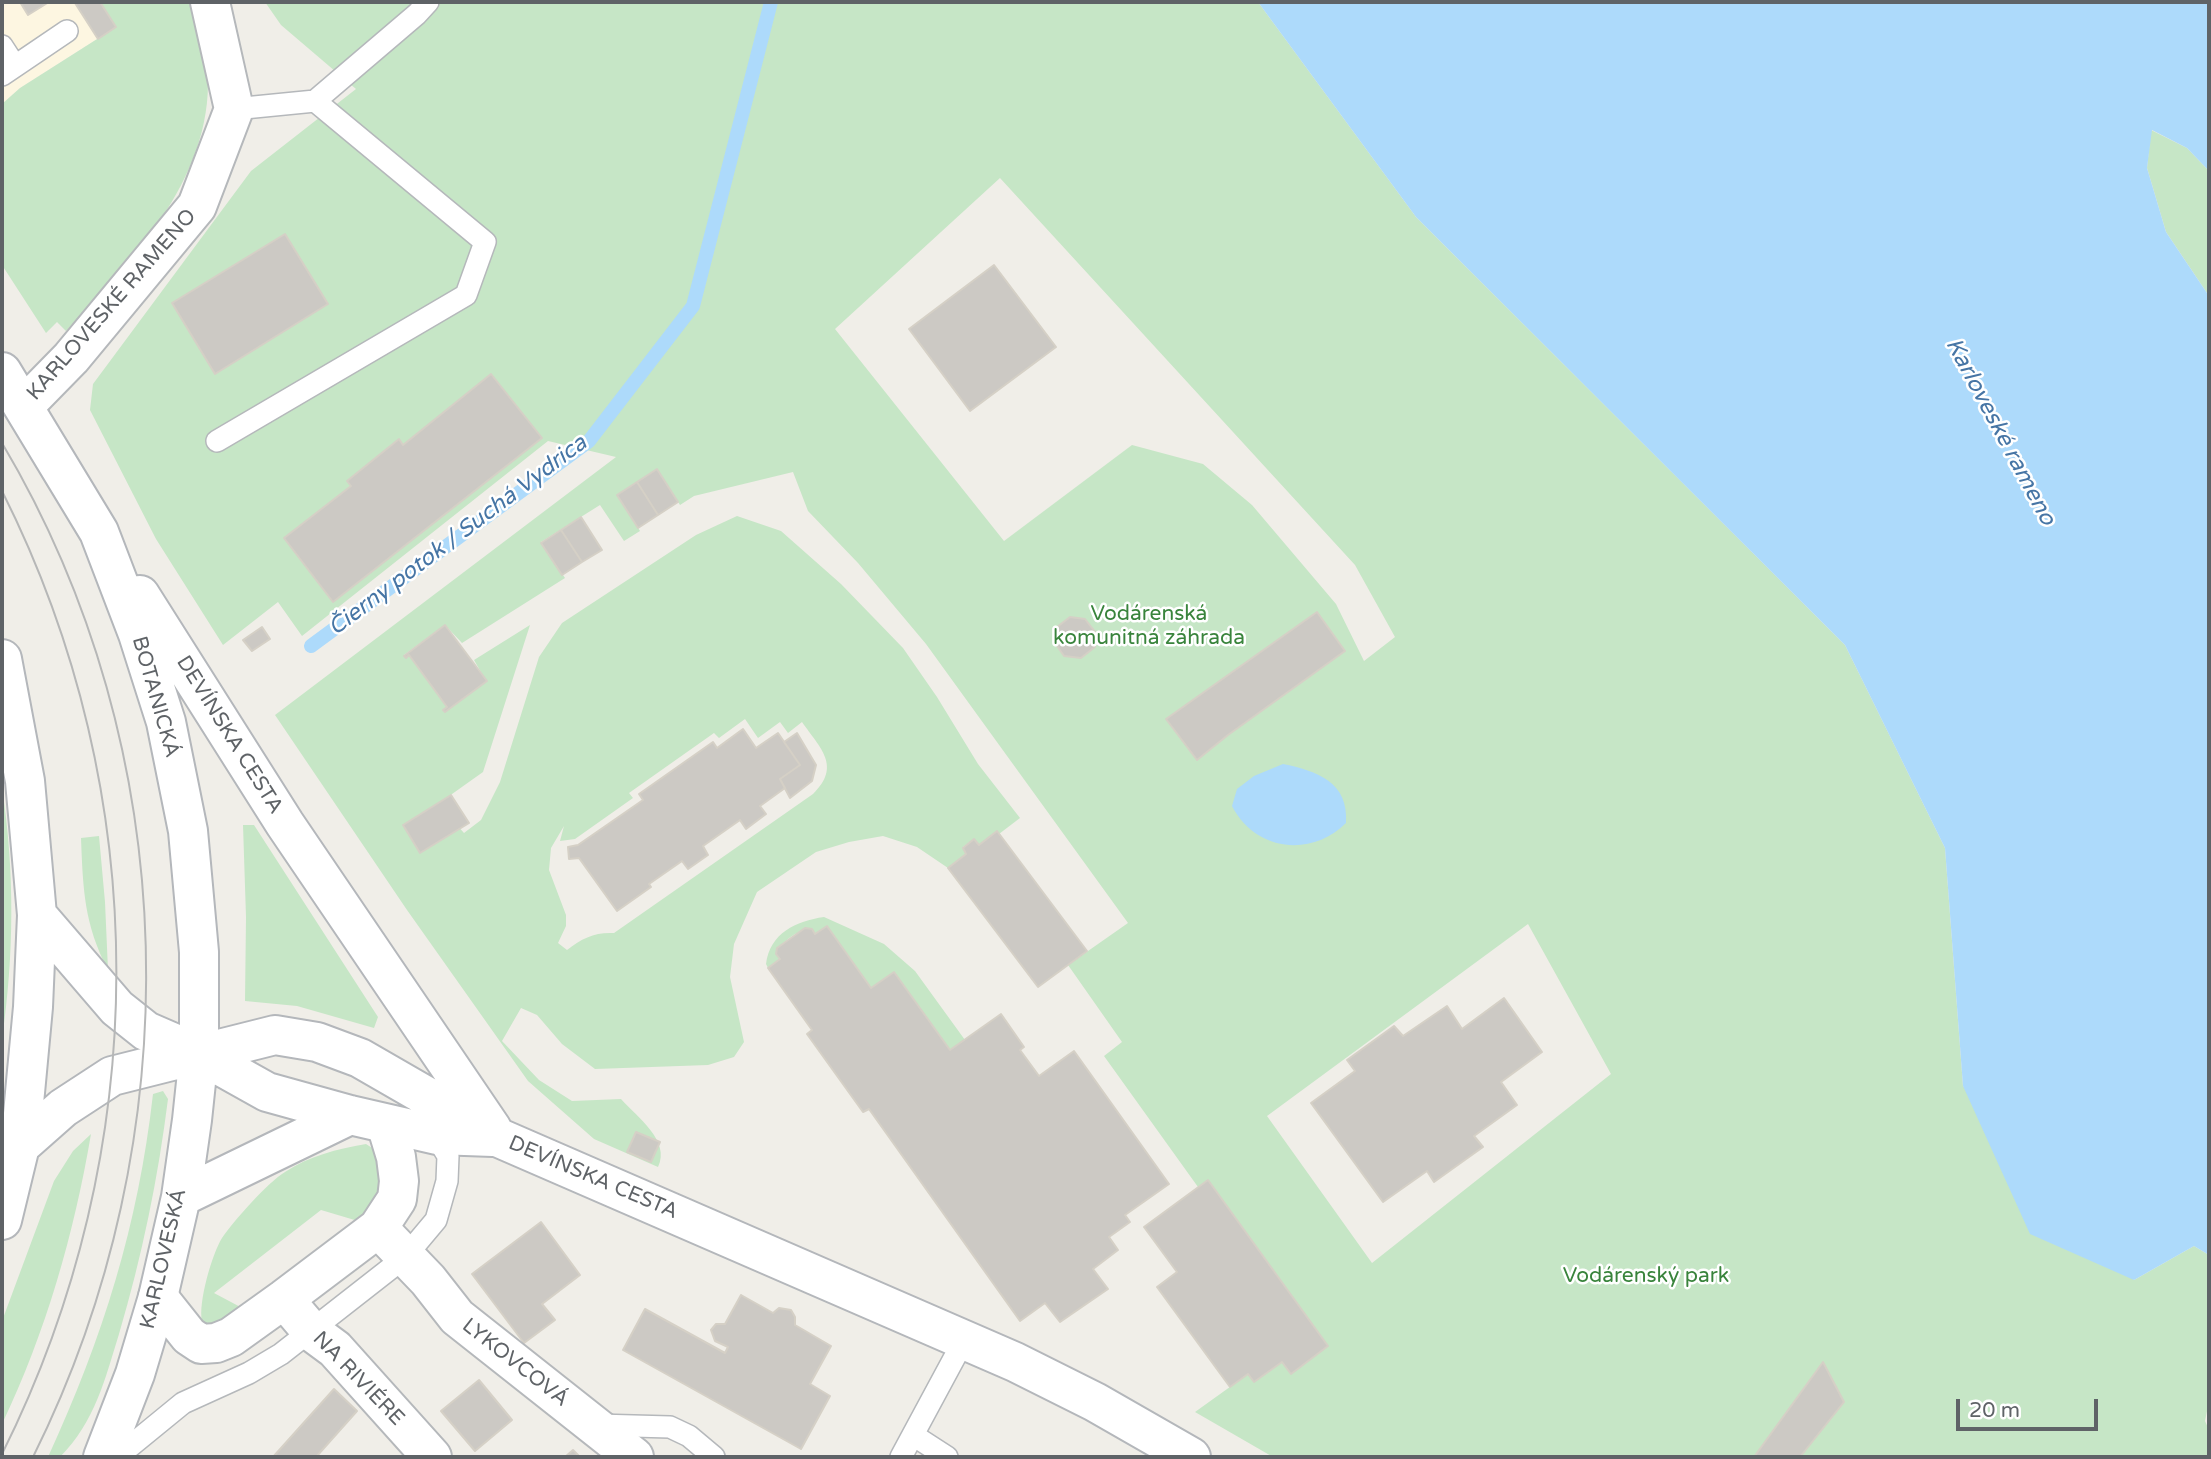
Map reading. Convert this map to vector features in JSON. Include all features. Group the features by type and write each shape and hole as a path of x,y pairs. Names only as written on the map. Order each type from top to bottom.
{"street":[{"path":"210,2 234,109"},
{"name":"KARLOVESKÉ RAMENO","path":"24,406 71,358 197,206 234,109"},
{"name":"BOTANICKÁ","path":"2,372 99,533 138,634 166,722 188,831 199,952 199,1054"},
{"name":"DEVÍNSKA CESTA","path":"99,533 285,824 497,1137 964,1340 1095,1402 1191,1457"},
{"path":"2,659 25,781 37,915 33,1007 20,1146 2,1220"},
{"path":"37,915 117,1008 146,1031 199,1054 267,1092 368,1120 437,1135 497,1137"},
{"path":"20,1146 63,1108 112,1076 275,1035 317,1042 359,1058 497,1137"},
{"name":"KARLOVESKÁ","path":"103,1457 135,1374 158,1297 181,1197 199,1054"},
{"path":"181,1197 368,1120"},
{"path":"158,1297 189,1336 201,1344 216,1343 231,1337 378,1228 397,1199 399,1181 396,1157 368,1120"},
{"name":"LYKOVCOVÁ","path":"378,1228 428,1280 457,1317 634,1457"},
{"name":"NA RIVIÉRE","path":"284,1299 312,1332 335,1349 432,1457"}],"lane":[{"path":"234,109 315,101 428,2"},
{"path":"2,46 8,71 67,31"},
{"path":"218,441 466,295 485,242 315,101"},
{"path":"117,1457 183,1404 248,1373 312,1332 405,1256 436,1220 447,1181 448,1156 437,1135 359,1058"},
{"path":"901,1457 964,1340"},
{"path":"594,1424 670,1427 689,1436 714,1457"},
{"path":"913,1435 947,1457"}],"shaded area":[{"path":"2,2 100,2 116,27 20,88 2,104"}],"green space":[{"path":"100,2 191,2 206,56 207,104 199,141 185,177 166,211 118,274 66,331 57,322 46,333 2,265 2,104 20,88 116,27"},
{"path":"265,2 1258,2 1416,217 1845,645 1945,848 1963,1086 2134,1280 2194,1246 2209,1255 2209,1401 2205,1421 2209,1430 2209,1457 1273,1457 1195,1412 1248,1374 1254,1382 1282,1362 1291,1373 1328,1346 1208,1180 1198,1187 1104,1056 1122,1042 1068,965 1128,923 926,644 858,563 808,511 793,472 694,496 680,505 657,469 618,495 640,531 624,541 600,505 541,542 565,578 462,643 445,625 404,655 406,658 409,655 447,707 443,710 445,712 486,681 474,660 530,625 483,772 438,804 464,833 481,820 500,782 539,657 562,623 696,535 737,516 781,531 841,584 903,648 978,764 1020,818 979,845 974,839 963,847 966,854 948,868 917,847 883,836 816,852 757,892 734,944 730,977 744,1042 734,1057 708,1065 595,1069 562,1044 537,1015 521,1008 502,1041 539,1080 572,1101 621,1099 656,1139 661,1157 658,1167 594,1139 528,1081 407,910 275,715 616,457 548,441 302,636 278,602 223,645 156,539 90,410 93,384 251,171 356,89 281,25","holes":["1000,178 1355,565 1395,637 1364,661 1336,604 1252,505 1203,464 1132,445 1004,541 835,329","745,719 758,738 780,722 788,733 802,722 825,757 826,775 813,794 614,933 589,937 567,950 558,943 566,926 566,915 549,870 551,848 564,826 560,841 575,839 633,798 629,793 714,733 719,738","1528,924 1611,1074 1372,1263 1267,1116"]},
{"path":"2151,130 2187,148 2209,171 2209,296 2166,232 2147,168"},
{"path":"2,788 11,882 11,945 2,1039"},
{"path":"243,825 254,825 378,1017 374,1028 297,1006 245,1001"},
{"path":"99,836 108,970 89,921 83,874 81,838"},
{"path":"824,917 884,944 915,971 965,1040 950,1050 871,988 827,926 815,934 812,929 807,929 791,937 781,945 776,954 780,959 768,968 768,953 786,930 794,925"},
{"path":"163,1091 168,1099 154,1188 135,1276 109,1367 90,1415 72,1444 60,1457 48,1457 86,1368 116,1280 138,1190 153,1094"},
{"path":"91,1134 76,1209 57,1282 32,1354 2,1424 2,1321 54,1181 73,1151"},
{"path":"366,1144 383,1155 384,1167 381,1192 367,1213 358,1221 321,1210 214,1293 246,1310 216,1328 202,1321 204,1291 218,1245 251,1203 294,1166 324,1154"}],"water":[{"name":"Karloveské rameno","path":"1258,2 2209,2 2209,171 2187,148 2152,130 2147,168 2166,232 2209,296 2209,1255 2194,1246 2134,1280 2030,1234 1963,1086 1945,848 1845,645 1416,217"},
{"path":"1283,764 1308,770 1336,788 1346,809 1346,823 1332,834 1301,845 1269,840 1255,833 1242,821 1232,806 1237,789 1254,776"}],"building":[{"path":"20,2 49,2 28,15"},
{"path":"76,2 100,2 116,27 98,39"},
{"path":"285,234 328,304 215,374 172,303"},
{"path":"994,265 1056,347 970,411 909,329"},
{"path":"491,374 542,438 333,602 284,538 351,486 347,481 399,439 403,445"},
{"path":"657,469 678,502 658,515 637,482"},
{"path":"637,482 658,515 638,528 617,495"},
{"path":"581,517 602,550 582,562 561,530"},
{"path":"561,530 582,562 562,575 541,543"},
{"path":"1317,612 1345,651 1197,760 1166,719"},
{"path":"1070,617 1085,619 1096,633 1095,647 1081,658 1064,656 1055,643 1057,627"},
{"path":"445,625 487,681 445,712 443,710 447,707 409,655 406,658 404,656"},
{"path":"262,627 270,639 252,651 243,640"},
{"path":"743,729 756,748 778,733 800,765 780,779 785,788 760,806 766,814 746,829 740,820 703,846 708,855 688,869 682,861 617,911 579,858 569,859 568,847 578,845 643,800 639,794 713,742 717,748"},
{"path":"797,733 816,765 812,781 790,798 780,779 800,765 784,742"},
{"path":"451,795 469,823 420,853 403,825"},
{"path":"997,831 1087,951 1038,987 948,868 966,854 963,848 974,839 979,845"},
{"path":"827,926 871,988 894,972 950,1050 1001,1014 1024,1047 1020,1050 1039,1076 1074,1051 1169,1184 1125,1215 1130,1222 1109,1237 1118,1250 1093,1269 1108,1289 1060,1322 1045,1303 1020,1321 869,1109 863,1112 807,1034 812,1030 768,968 780,959 776,954 777,948 805,928 812,929 815,934"},
{"path":"1504,998 1542,1052 1501,1082 1517,1105 1474,1136 1483,1147 1434,1182 1427,1171 1383,1202 1311,1103 1355,1071 1347,1060 1394,1026 1403,1036 1447,1006 1462,1029"},
{"path":"636,1132 660,1142 651,1162 627,1152"},
{"path":"1208,1180 1328,1346 1291,1374 1282,1362 1254,1382 1248,1374 1230,1387 1157,1287 1177,1272 1144,1227"},
{"path":"541,1222 580,1275 542,1304 555,1320 524,1343 472,1274"},
{"path":"741,1295 773,1313 779,1308 791,1310 795,1325 831,1346 810,1384 830,1396 801,1449 623,1350 645,1309 725,1353 728,1347 715,1341 711,1330 716,1324 725,1324"},
{"path":"1823,1362 1844,1402 1800,1457 1754,1457"},
{"path":"479,1380 512,1420 475,1451 441,1411"},
{"path":"334,1389 357,1411 316,1457 273,1457"},
{"path":"573,1450 580,1457 565,1457"}],"waterway":[{"name":"Čierny potok / Suchá Vydrica","path":"311,646 589,441 693,306 771,2"}],"tram line":[{"path":"2,443 62,562 106,687 134,815 146,946 141,1077 121,1207 85,1334 33,1457"},
{"path":"2,491 52,607 88,727 109,849 116,973 109,1096 88,1218 52,1338 2,1454"}],"park label":[{"name":"Vodárenská komunitná záhrada","path":"1149,626"},
{"name":"Vodárenský park","path":"1646,1276"}]}
